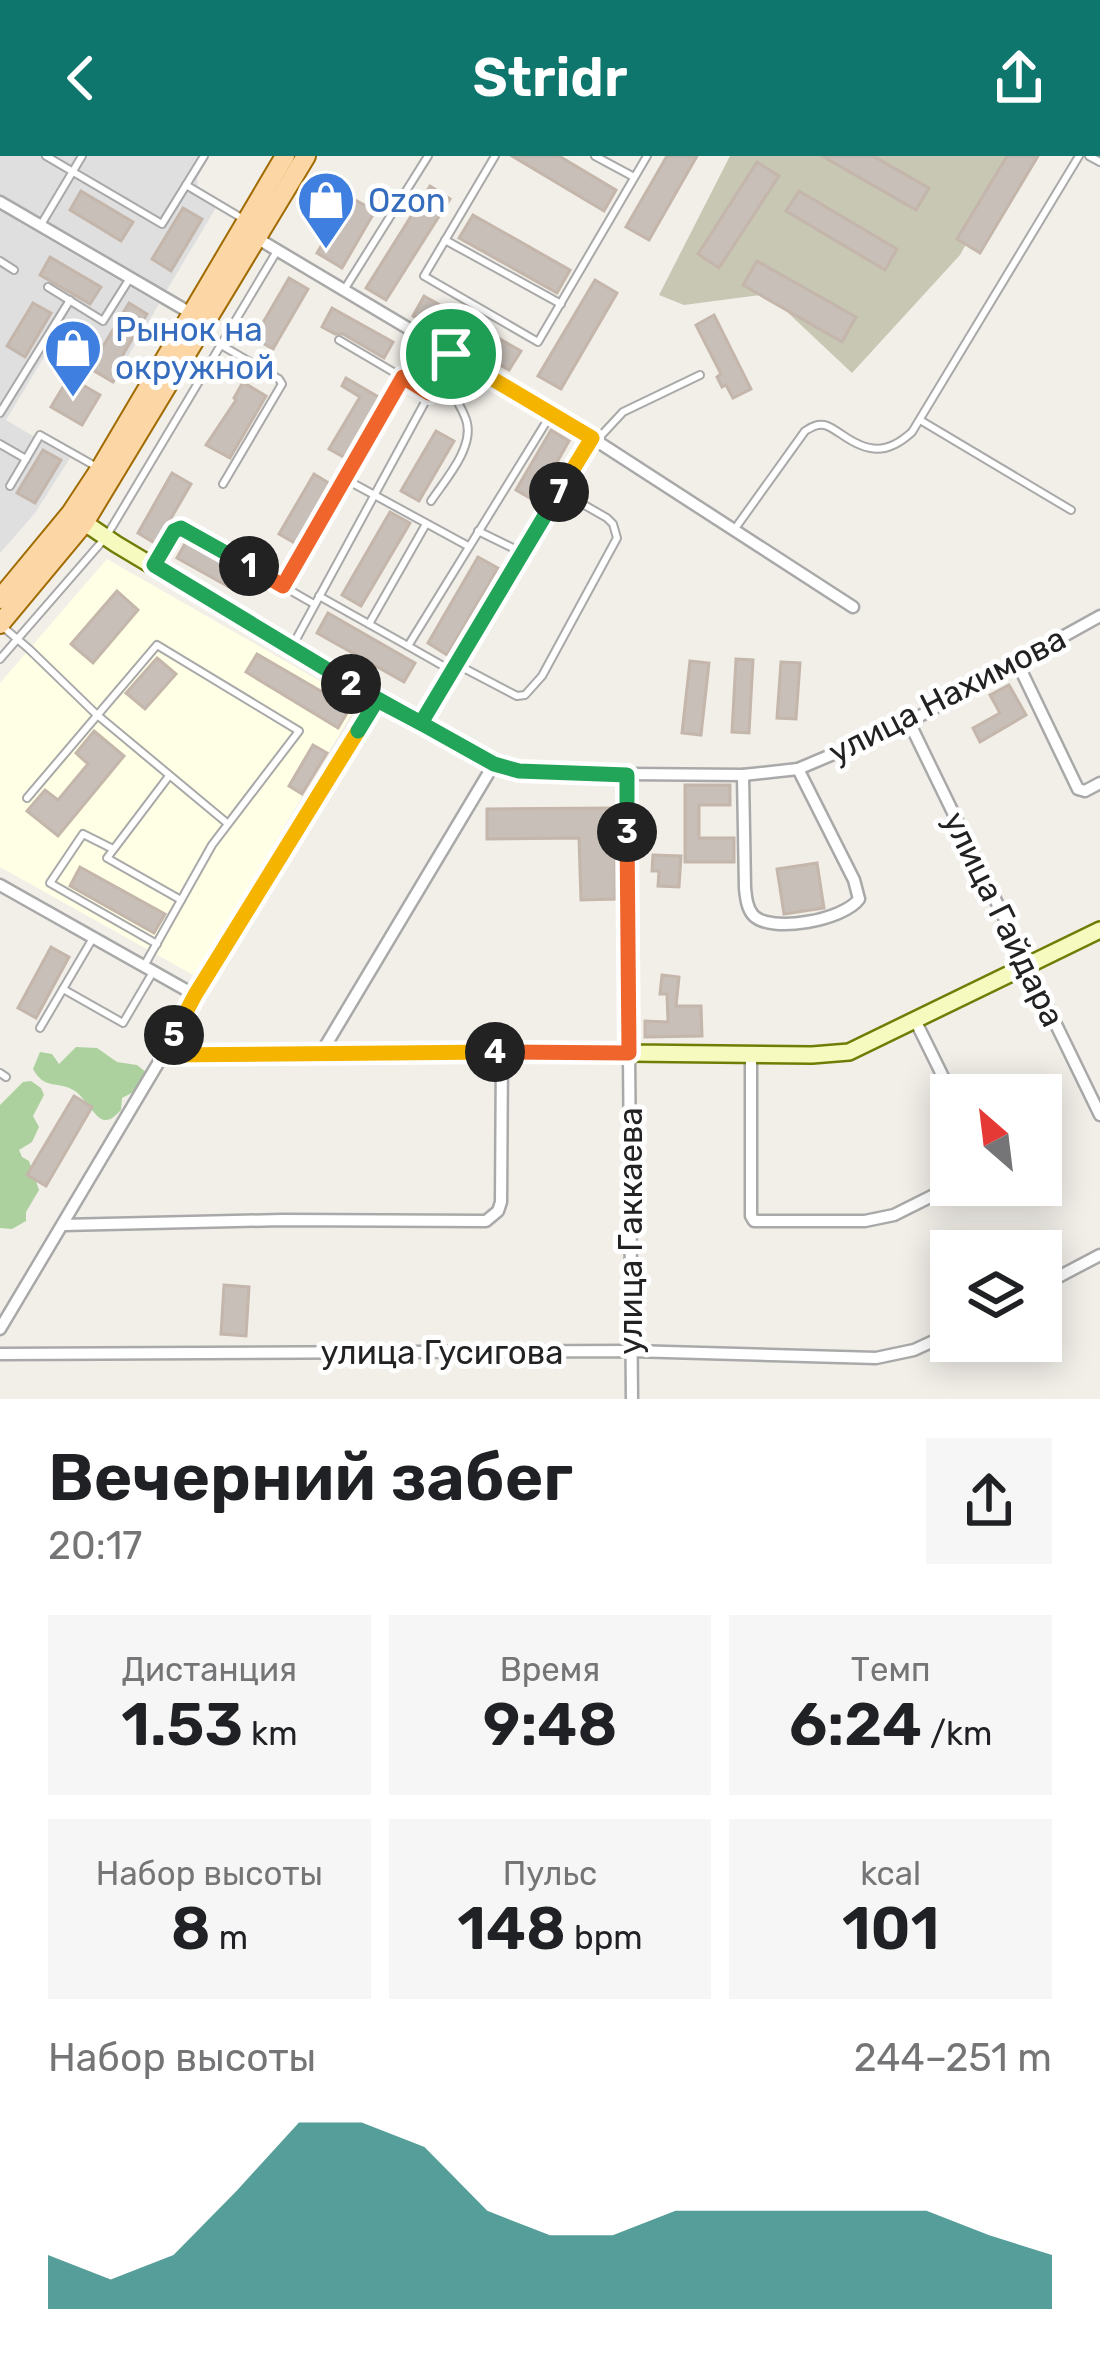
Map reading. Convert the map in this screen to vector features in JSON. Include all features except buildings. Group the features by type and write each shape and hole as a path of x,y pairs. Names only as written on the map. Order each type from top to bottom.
{"main road":[{"path":"252,230 285,156"},
{"path":"0,625 78,518 252,230 306,156"},
{"path":"0,598 78,518"}],"street":[{"path":"0,202 199,318"},
{"path":"252,230 277,250 594,439 853,607"},
{"path":"421,723 594,439"},
{"name":"улица Нахимова","path":"78,518 377,700 494,764 519,771 743,775 798,769 909,722 1100,616"},
{"path":"1017,662 1078,788 1085,791 1100,783"},
{"path":"0,1328 195,995 377,700"},
{"name":"улица Гайдара","path":"909,722 1100,1114"},
{"path":"320,1054 494,764"},
{"path":"743,775 745,888 752,915 762,922 822,921 847,912 860,899 798,769"},
{"name":"улица Гаккаева","path":"627,775 632,1399"},
{"path":"0,885 195,995"},
{"path":"164,1055 849,1052 1100,930"},
{"path":"915,1020 942,1074"},
{"path":"63,1225 486,1221 498,1211 500,1202 502,1052"},
{"path":"751,1053 754,1221 866,1221 894,1215 930,1197"},
{"path":"1062,1275 1100,1255"},
{"name":"улица Гусигова","path":"0,1354 632,1351 876,1358 930,1343"}],"lane":[{"path":"46,156 162,224 203,156"},
{"path":"40,226 82,156"},
{"path":"344,290 428,156"},
{"path":"495,156 424,276 538,342 647,156"},
{"path":"595,156 634,178"},
{"path":"734,530 806,430 819,424 829,426 870,450 900,442 920,420 1079,156"},
{"path":"1089,156 1100,162"},
{"path":"186,185 252,230"},
{"path":"446,240 561,304"},
{"path":"0,659 106,537 277,250"},
{"path":"0,262 14,270"},
{"path":"48,287 104,320 130,278"},
{"path":"0,412 70,300"},
{"path":"339,340 429,393"},
{"path":"221,345 281,384 223,484"},
{"path":"291,648 451,354"},
{"path":"431,501 465,447 469,430 452,388 466,363"},
{"path":"594,439 622,412 700,375"},
{"path":"283,586 403,377"},
{"path":"408,646 552,414"},
{"path":"920,420 1071,510"},
{"path":"10,485 40,435 106,473"},
{"path":"0,444 26,459"},
{"path":"345,479 469,547"},
{"path":"154,565 174,531 181,528 283,586 518,696 525,695 542,676 617,538 607,518 560,491"},
{"path":"369,624 426,524"},
{"path":"478,531 523,553"},
{"path":"0,625 96,714 227,823"},
{"path":"27,798 157,645 299,731 227,823 157,944 123,1023 63,989"},
{"path":"170,775 106,858 181,901"},
{"path":"113,849 83,834 50,883 157,944"},
{"path":"40,1028 93,938"}],"shaded area":[{"path":"0,156 210,156 197,178 198,187 220,201 165,293 0,195"},
{"path":"730,156 1015,156 960,255 852,373 768,294 684,305 659,295"},
{"path":"0,211 159,304 124,363 61,329 6,420 70,458 35,513 0,553"},
{"path":"107,559 358,703 195,976 0,867 0,683"}],"green space":[{"path":"76,1047 97,1048 117,1062 137,1065 147,1073 147,1085 122,1098 121,1110 113,1117 101,1119 75,1091 47,1083 33,1069 40,1052 52,1054 59,1064"},
{"path":"31,1081 44,1095 33,1116 39,1127 32,1142 19,1150 29,1161 39,1190 26,1221 12,1229 0,1228 0,1105 23,1082"}],"place":[{"name":"Ozon","path":"326,251"},
{"name":"Рынок на окружной","path":"73,399"}],"route":[{"path":"451,354 429,393 403,377 283,586 181,528 174,531 154,565 377,700 494,764 519,771 627,775 629,1053 164,1055 195,995 377,700 421,723 592,438 451,354"}]}
